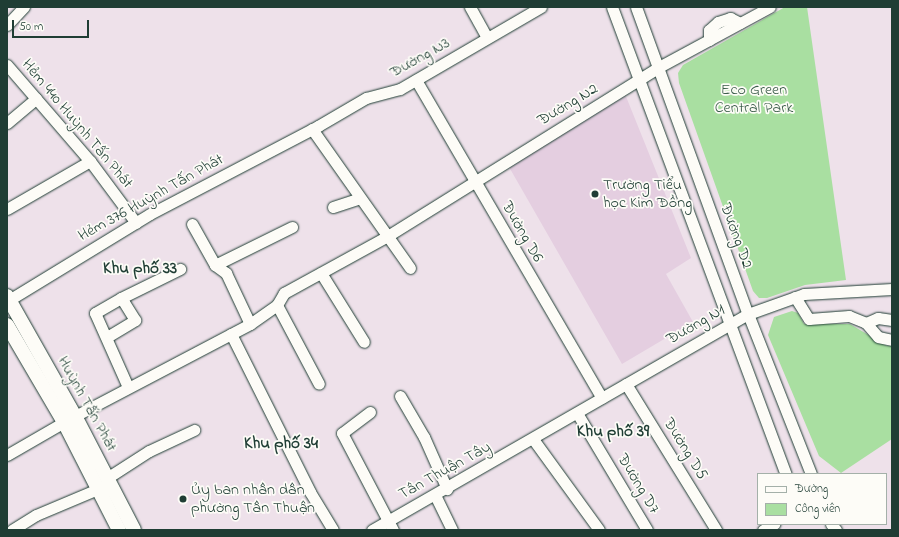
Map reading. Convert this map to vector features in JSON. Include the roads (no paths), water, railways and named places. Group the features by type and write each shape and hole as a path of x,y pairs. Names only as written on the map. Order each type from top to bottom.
{"main road":[{"name":"Huỳnh Tấn Phát","path":"8,298 69,419 98,489 119,530"},
{"name":"Huỳnh Tấn Phát","path":"7,325 107,478 134,530"}],"street":[{"path":"7,25 24,7"},
{"path":"470,7 488,38"},
{"name":"Đường N3","path":"312,129 366,98 400,89 541,7"},
{"path":"612,7 786,473"},
{"name":"Đường D2","path":"636,7 748,314 811,473"},
{"name":"Đường N2","path":"7,456 69,419 250,324 277,305 284,293 386,237 474,180 639,82 657,68 770,7"},
{"name":"Hẻm 440 Huỳnh Tấn Phát","path":"7,65 90,161 136,222"},
{"name":"Đường D6","path":"416,80 602,398"},
{"path":"7,123 36,99"},
{"path":"312,129 386,237 410,268"},
{"name":"Hẻm 376 Huỳnh Tấn Phát","path":"8,298 136,222 312,129"},
{"path":"7,209 90,161"},
{"path":"333,208 360,198"},
{"path":"192,224 215,265 226,273 250,324"},
{"path":"215,265 292,227"},
{"path":"128,387 95,313 121,298 180,269"},
{"path":"321,273 364,342"},
{"name":"Đường N1","path":"533,439 748,314 795,297 833,291 892,289"},
{"path":"795,297 809,319 849,316 866,323 878,337 892,340"},
{"path":"107,337 135,320 121,298"},
{"path":"277,305 319,384"},
{"path":"866,323 878,318 892,320"},
{"path":"231,334 310,492 333,530"},
{"name":"Đường D5","path":"626,384 716,530"},
{"path":"400,396 424,437 447,489"},
{"path":"370,412 342,433 390,526"},
{"name":"Đường D7","path":"577,413 647,530"},
{"path":"107,478 149,451 194,430"},
{"path":"533,439 599,530"},
{"name":"Tân Thuận Tây","path":"372,530 390,526 435,495 533,439"},
{"path":"12,530 36,515 98,489"},
{"path":"435,495 452,530"},
{"path":"763,530 772,525"}],"place":[{"name":"Trường Tiểu học Kim Đồng","path":"595,194"},
{"name":"Ủy ban nhân dân phường Tân Thuận","path":"183,499"}],"district":[{"name":"Khu phố 33","path":"140,269"},
{"name":"Khu phố 39","path":"613,432"},
{"name":"Khu phố 34","path":"281,444"}],"park label":[{"name":"Eco Green Central Park","path":"754,99"}]}
